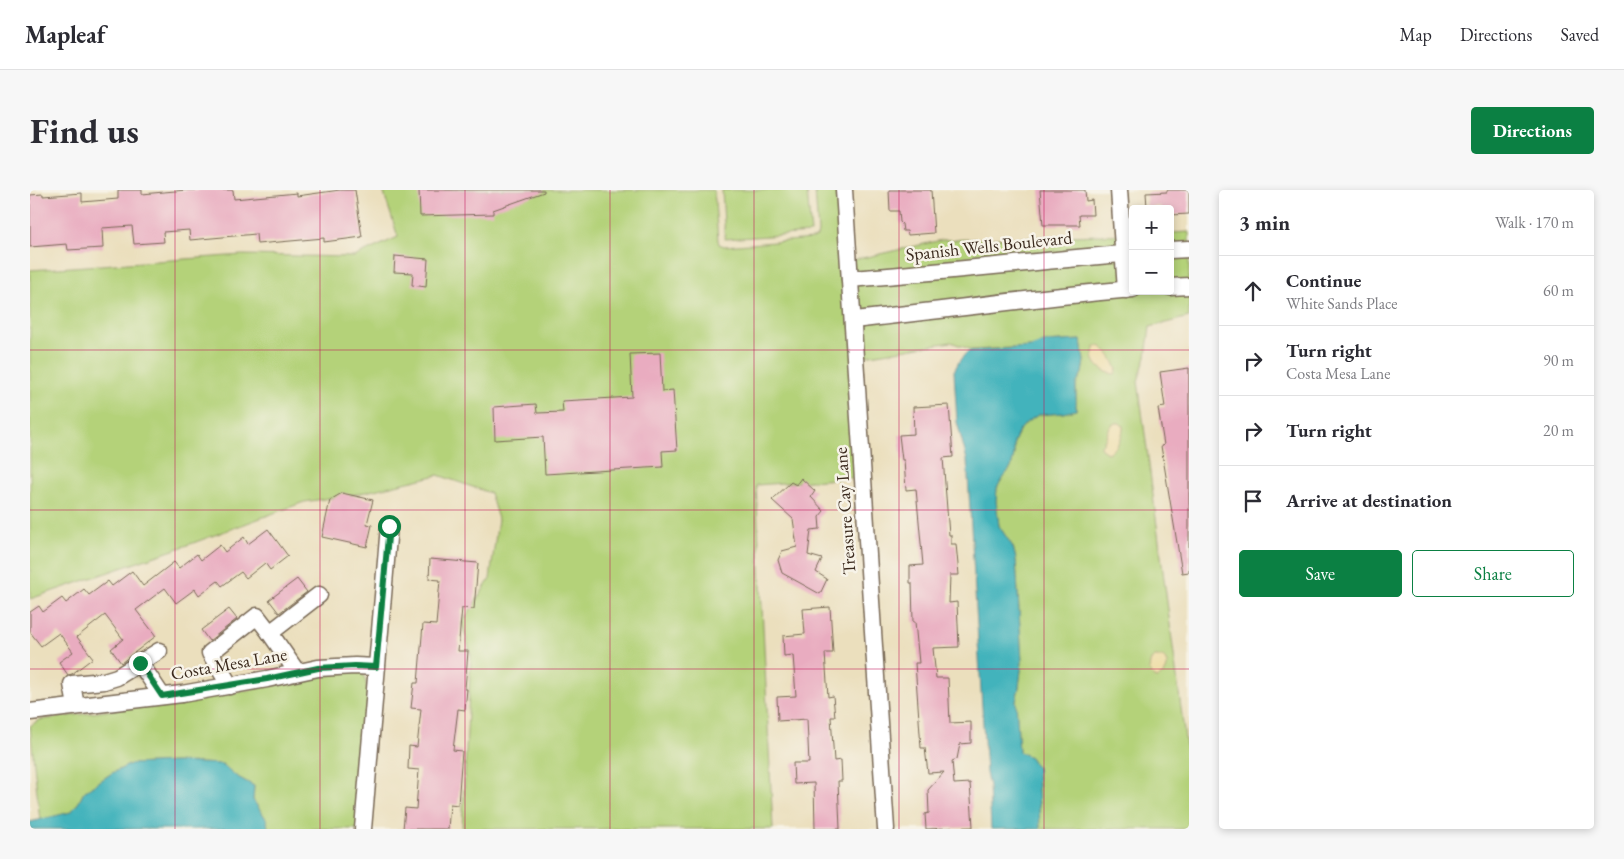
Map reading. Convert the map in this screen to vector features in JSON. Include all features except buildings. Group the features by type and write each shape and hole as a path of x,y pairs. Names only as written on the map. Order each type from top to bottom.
{"street":[{"name":"Treasure Cay Lane","path":"844,190 886,829"},
{"path":"1119,190 1129,272"},
{"path":"1174,250 1189,248"},
{"name":"Spanish Wells Boulevard","path":"850,279 1128,253"},
{"path":"1174,286 1189,286"},
{"path":"853,320 1053,296 1129,290"},
{"path":"363,829 389,526"},
{"path":"270,633 319,595"},
{"path":"230,686 210,653 257,616 297,672"},
{"path":"76,706 72,684 104,681 117,677 159,651"},
{"path":"140,663 162,696"},
{"name":"Costa Mesa Lane","path":"30,712 230,686 318,668 376,667"}],"green space":[{"path":"383,190 714,190 718,240 719,244 724,246 813,239 817,237 818,232 815,190 843,190 849,261 942,240 1129,234 1129,295 1174,295 1174,233 1189,232 1189,317 1150,327 1146,356 1138,381 1189,769 1189,829 1040,829 1037,768 1030,757 1019,752 1016,701 1022,662 1016,559 1013,547 999,526 996,501 997,488 1011,468 1014,442 1019,431 1027,422 1038,415 1076,410 1076,385 1082,373 1084,361 1081,340 1044,342 1032,347 972,350 951,342 858,357 864,477 756,485 773,829 462,829 471,655 462,623 490,579 498,519 490,493 438,475 357,494 304,502 185,546 30,599 30,270 242,255 354,257 398,237"},
{"path":"722,190 807,190 811,233 725,239"},
{"path":"362,669 369,694 362,829 268,829 267,820 253,800 254,786 236,776 222,764 176,762 131,764 112,773 84,792 71,812 40,821 30,726 39,720 217,696"}],"sand":[{"path":"1100,346 1113,360 1117,370 1115,374 1105,371 1097,365 1093,352 1095,347"},
{"path":"1115,423 1120,423 1123,426 1122,434 1117,446 1107,453 1101,449 1101,445 1110,428"},
{"path":"1155,657 1163,657 1167,663 1165,672 1157,678 1152,675 1149,668 1151,660"}],"water":[{"path":"1081,340 1084,361 1082,373 1076,385 1076,410 1038,415 1027,422 1019,431 1014,442 1011,468 997,488 996,501 999,526 1013,547 1016,559 1022,662 1016,701 1019,752 1030,757 1037,768 1040,829 991,829 967,460 957,422 954,371 968,351 1031,347 1044,342"},
{"path":"176,762 222,764 236,776 254,786 253,800 267,820 268,829 30,829 30,822 71,812 84,792 112,773 131,764"}],"route":[{"path":"140,663 162,696 267,679 302,670 355,666 376,667 389,526"}]}
